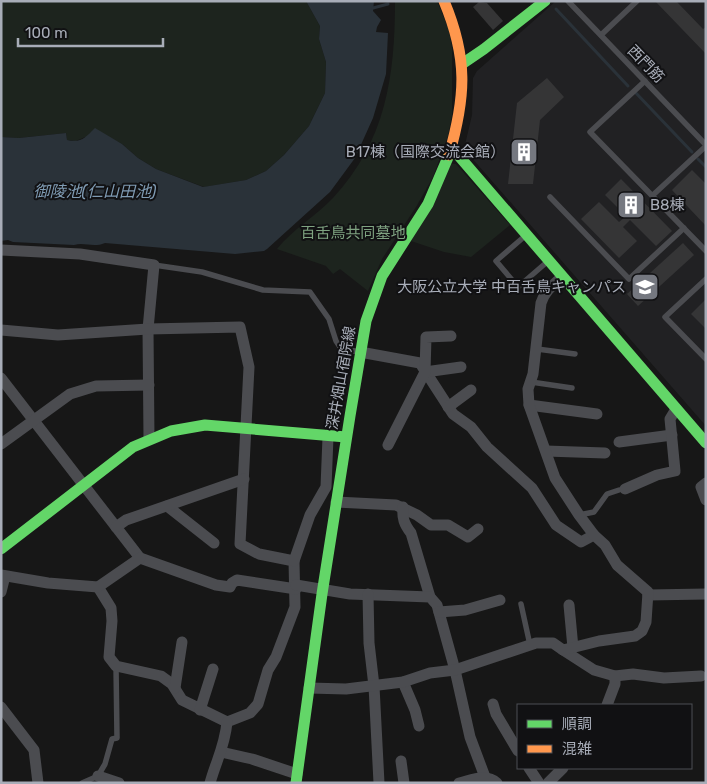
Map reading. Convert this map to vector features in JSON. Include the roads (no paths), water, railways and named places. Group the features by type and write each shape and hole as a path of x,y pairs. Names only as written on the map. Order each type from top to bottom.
{"street":[{"name":"深井畑山宿院線","path":"296,778 346,437 367,319 376,288 383,274 427,205 437,185 458,128 461,109 462,64 458,34 444,1"},
{"path":"462,64 484,49 542,2"},
{"path":"452,148 706,443"},
{"path":"1,250 80,254 154,265 148,329 149,438"},
{"path":"562,277 544,294 541,303 537,348 528,389 529,405 555,478 594,535 605,544 617,566 648,592 646,622 642,631 635,636 568,649"},
{"path":"1,330 58,334 148,329 240,327 249,367 240,544 259,554 294,561"},
{"path":"388,445 426,372 426,337 451,336"},
{"path":"360,352 420,363 452,414 471,427 487,447 532,488 556,525 581,542 594,535"},
{"path":"426,372 462,367"},
{"path":"1,378 140,558 216,585 230,587 237,580 350,594 430,597"},
{"path":"1,444 70,394 96,386 149,385"},
{"path":"448,407 471,390"},
{"path":"529,405 598,414"},
{"path":"622,489 657,475 675,471 670,419 676,409"},
{"path":"1,548 133,447 149,438 205,424 328,437 346,437"},
{"path":"619,442 672,435"},
{"path":"98,587 111,608 112,621 109,657 116,666 161,676 175,688 182,700 227,722 250,713 258,704 268,670 276,657 295,607 294,561 310,515 326,487 328,437"},
{"path":"546,451 605,453"},
{"path":"116,527 126,520 244,479"},
{"path":"706,483 701,487 706,500"},
{"path":"336,502 385,504 403,507 417,514 431,525 448,525 468,537 478,529"},
{"path":"167,506 214,543"},
{"path":"403,507 402,517 411,533 430,597 438,605 470,737 485,777"},
{"path":"1,592 3,575 48,583 98,587 140,558"},
{"path":"368,594 369,643 374,686 379,783"},
{"path":"648,594 706,594"},
{"path":"439,612 465,610 500,600"},
{"path":"568,649 570,606"},
{"path":"175,688 182,642"},
{"path":"309,688 346,689 404,682 430,673 455,670 536,643 554,643 568,649 594,670 615,676 633,674 664,678 701,676"},
{"path":"200,710 213,668"},
{"path":"607,704 615,684 615,676"},
{"path":"404,682 419,726"},
{"path":"493,704 496,714 517,749"},
{"path":"1,707 34,750 38,783"},
{"path":"210,783 215,765 224,746 227,722"},
{"path":"221,752 252,758 296,778"},
{"path":"401,761 404,783"},
{"path":"530,769 539,783"},
{"path":"98,776 119,783"},
{"path":"459,783 485,777 492,778 497,783"}],"lane":[{"name":"西門筋","path":"568,1 706,145"},
{"path":"601,35 636,1"},
{"path":"645,81 590,132 706,251"},
{"path":"653,195 706,145"},
{"path":"550,197 629,279 684,228"},
{"path":"526,234 496,261 518,287 548,261"},
{"path":"154,265 202,272 263,290 310,292 329,319 336,342 340,347 360,352"},
{"path":"706,279 665,317 706,359"},
{"path":"537,348 575,354"},
{"path":"531,382 572,388"},
{"path":"579,515 594,512 607,494 622,489"},
{"path":"521,604 530,645"},
{"path":"82,783 98,776 105,764 112,739 117,738 116,666"}],"water":[{"name":"御陵池(仁山田池)","path":"306,1 374,1 373,11 381,20 376,32 388,33 386,74 373,118 355,158 330,192 267,249 264,251 235,254 105,243 74,245 1,241 1,137 19,138 66,133 67,140 76,141 85,137 95,128 122,144 138,158 156,169 203,187 246,180 266,171 284,155 309,126 325,93 326,62 319,39 320,26"}],"waterway":[{"path":"373,8 388,4"},
{"path":"556,9 628,86"},
{"path":"635,92 692,152"},
{"path":"698,159 706,167"}],"place":[{"name":"B17棟（国際交流会館）","path":"524,152"},
{"name":"B8棟","path":"631,205"},
{"name":"大阪公立大学 中百舌鳥キャンパス","path":"645,287"}],"park label":[{"name":"百舌鳥共同墓地","path":"353,233"}]}
